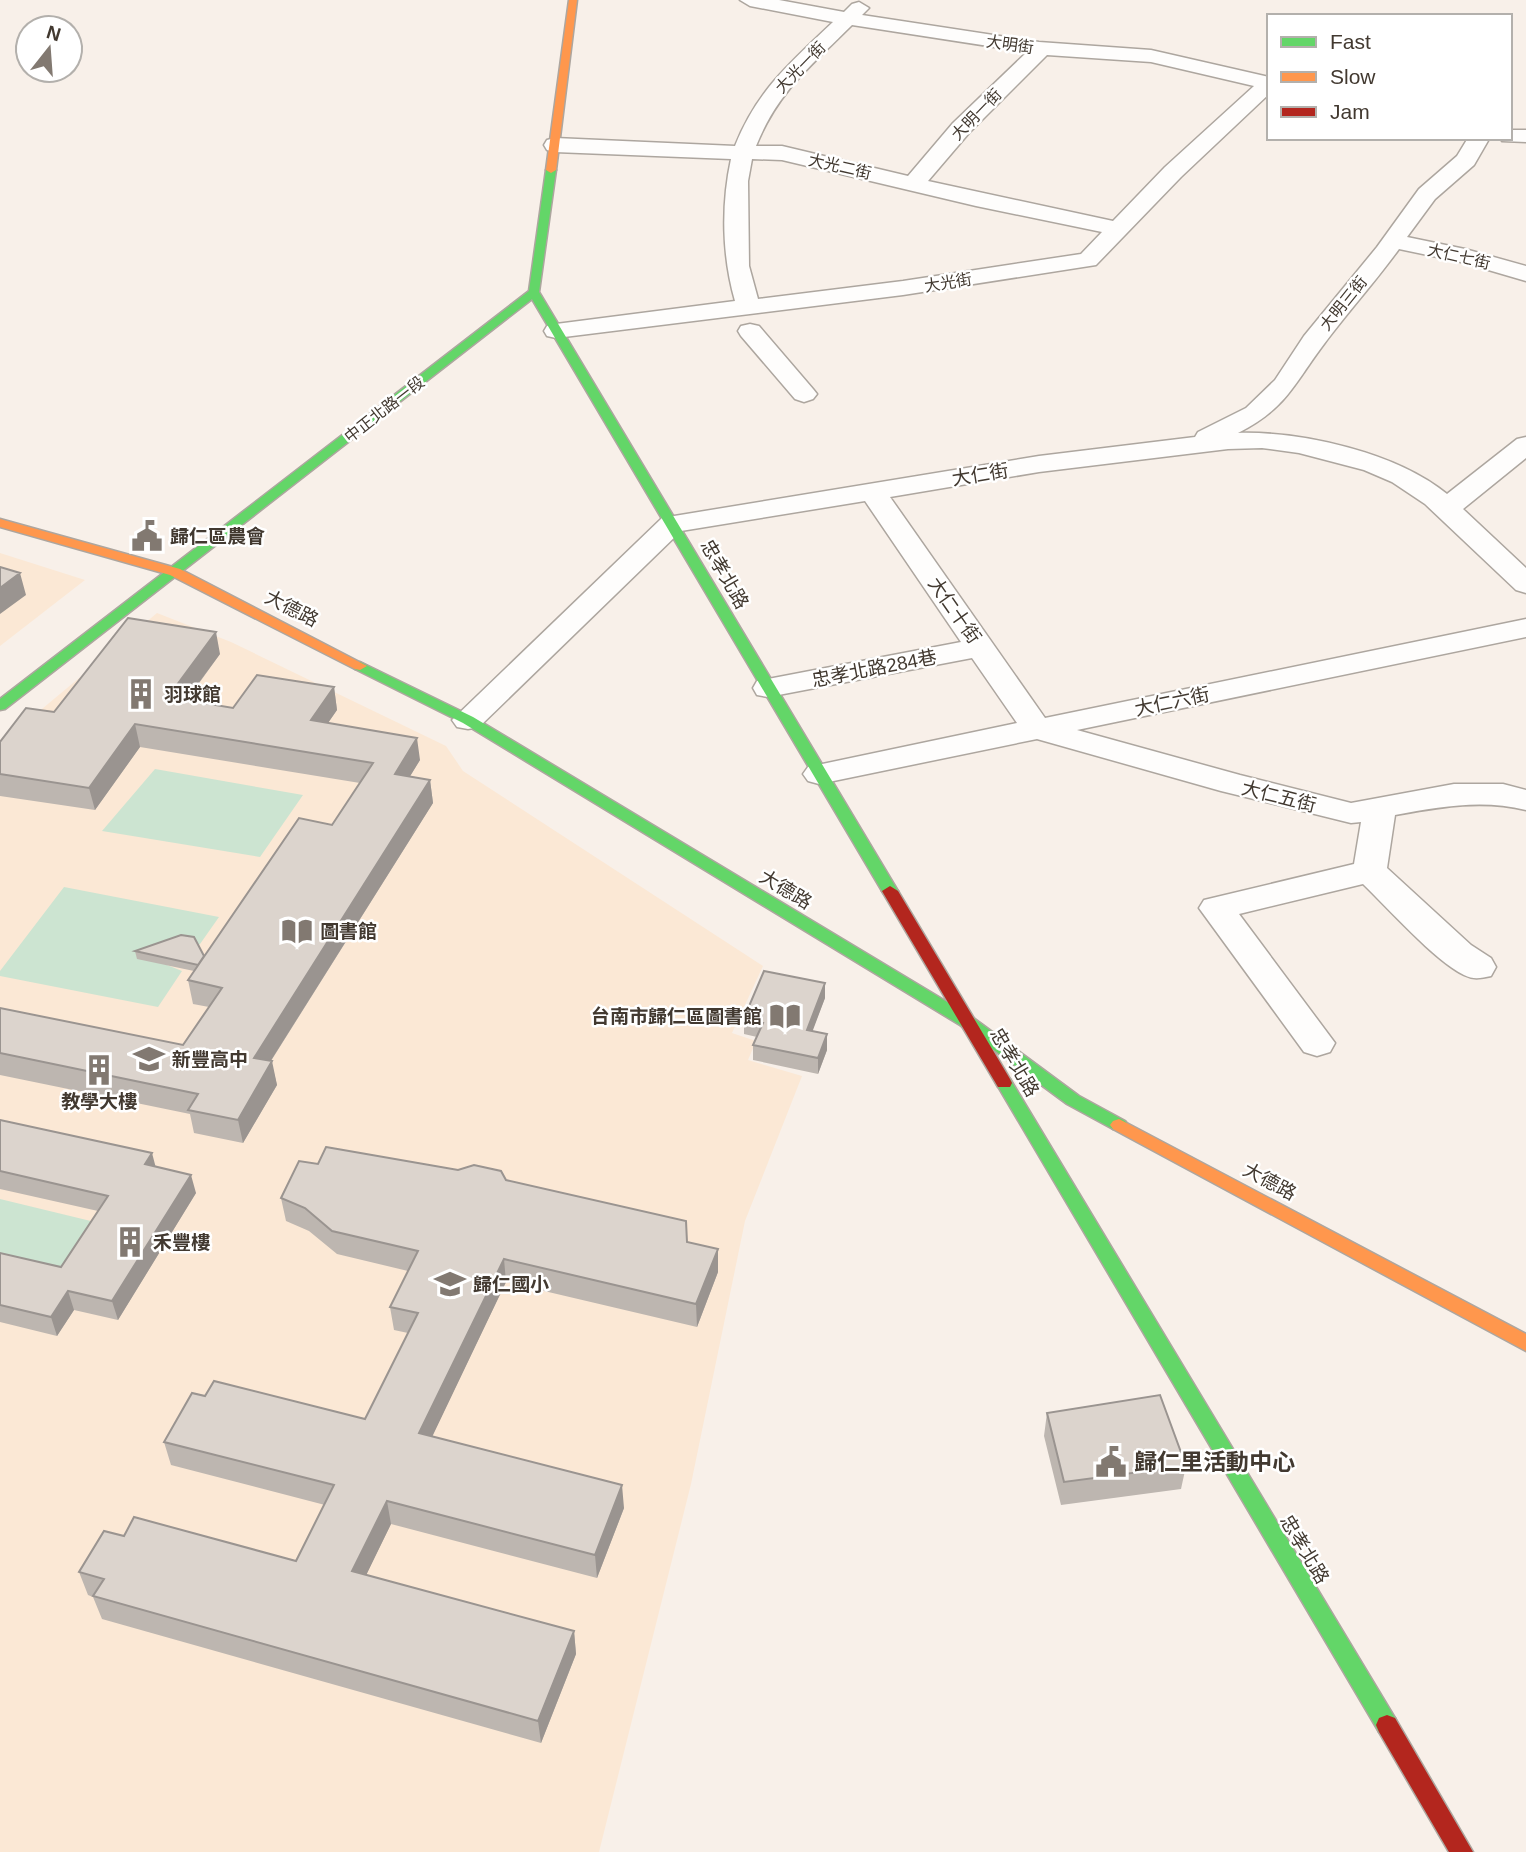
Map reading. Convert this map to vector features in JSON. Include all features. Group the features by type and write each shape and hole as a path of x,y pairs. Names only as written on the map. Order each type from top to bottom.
{"main road":[{"path":"534,292 573,0"},
{"name":"忠孝北路","path":"534,292 1462,1852"},
{"name":"中正北路一段","path":"0,706 534,292"},
{"name":"大德路","path":"0,523 175,572 468,720 966,1021 1073,1100 1526,1343"}],"street":[{"name":"大明街","path":"750,0 846,20 1043,48 1168,58 1212,67 1267,84"},
{"name":"大光一街","path":"749,320 737,266 737,181 743,152 757,117 776,89 867,0"},
{"name":"大明一街","path":"913,184 961,128 1043,48"},
{"name":"大光街","path":"556,331 749,320 1088,260 1121,229 1173,172 1267,85"},
{"name":"大明三街","path":"1192,447 1255,414 1284,385 1313,341 1433,187 1450,176 1466,160 1478,140"},
{"name":"大光二街","path":"555,145 782,153 1121,229"},
{"name":"大仁七街","path":"1392,241 1465,256 1526,274"},
{"path":"749,320 804,394"},
{"name":"大仁街","path":"672,524 1039,464 1228,441 1262,440 1330,452 1374,464 1402,476 1435,498 1526,584"},
{"path":"1446,509 1526,445"},
{"name":"大仁十街","path":"873,491 1037,729"},
{"path":"468,720 672,524"},
{"name":"大仁六街","path":"819,774 1526,628"},
{"name":"忠孝北路284巷","path":"768,688 981,647"},
{"name":"大仁五街","path":"1037,729 1233,784 1350,813 1454,794 1503,794 1526,800"},
{"path":"1370,871 1380,807"},
{"path":"1370,871 1458,954 1478,967"},
{"path":"1317,1044 1216,908 1370,871"}],"shaded area":[{"path":"0,553 85,580 0,646"},
{"name":"歸仁國小","path":"157,613 231,642 446,746 463,771 763,966 732,1033 756,1041 748,1060 802,1076 745,1221 691,1484 599,1852 0,1852 0,744"}],"green space":[{"path":"155,769 303,795 260,857 102,831"},
{"path":"64,887 219,917 200,944 167,965 182,971 158,1007 0,976 0,971"},
{"path":"0,1199 99,1223 63,1277 0,1262"}],"building":[{"path":"0,567 20,573 0,588"},
{"path":"128,618 216,632 168,697 233,708 257,675 334,687 311,720 417,738 395,774 430,780 254,1058 272,1061 238,1120 188,1110 198,1094 0,1053 0,1008 183,1045 222,988 188,980 299,818 332,825 373,763 135,724 89,788 0,774 0,742 26,708 54,712"},
{"path":"181,935 194,937 204,956 198,965 135,951"},
{"name":"台南市歸仁區圖書館","path":"764,971 825,983 807,1030 827,1034 818,1058 753,1045 763,1023 744,1018"},
{"name":"禾豐樓","path":"0,1120 152,1153 145,1164 191,1175 112,1301 68,1291 51,1317 0,1305 0,1253 61,1267 108,1196 0,1171"},
{"path":"326,1147 458,1170 474,1165 501,1171 506,1180 686,1221 687,1242 718,1249 696,1304 504,1259 419,1433 622,1485 595,1555 387,1501 352,1571 574,1631 538,1721 93,1596 104,1579 79,1572 104,1531 124,1536 134,1517 296,1561 334,1485 164,1442 192,1393 205,1396 214,1381 365,1419 418,1313 390,1307 418,1251 332,1231 305,1208 281,1198 299,1161 318,1164"},
{"name":"歸仁里活動中心","path":"1160,1395 1186,1466 1064,1482 1047,1413"}],"traffic: fast":[{"path":"0,706 534,292 551,170"},
{"path":"534,292 890,891"},
{"path":"360,666 468,720 966,1021 1073,1100 1119,1125"},
{"path":"1004,1083 1387,1725"}],"traffic: slow":[{"path":"551,170 573,0"},
{"path":"0,523 175,572 360,666"},
{"path":"1119,1125 1526,1343"}],"traffic: jam":[{"path":"890,891 1004,1083"},
{"path":"1387,1725 1462,1852"}],"place":[{"name":"歸仁區農會","path":"147,536"},
{"name":"羽球館","path":"141,694"},
{"name":"圖書館","path":"297,931"},
{"name":"台南市歸仁區圖書館","path":"785,1016"},
{"name":"新豐高中","path":"149,1059"},
{"name":"教學大樓","path":"99,1070"},
{"name":"禾豐樓","path":"130,1242"},
{"name":"歸仁國小","path":"450,1284"},
{"name":"歸仁里活動中心","path":"1111,1462"}]}
